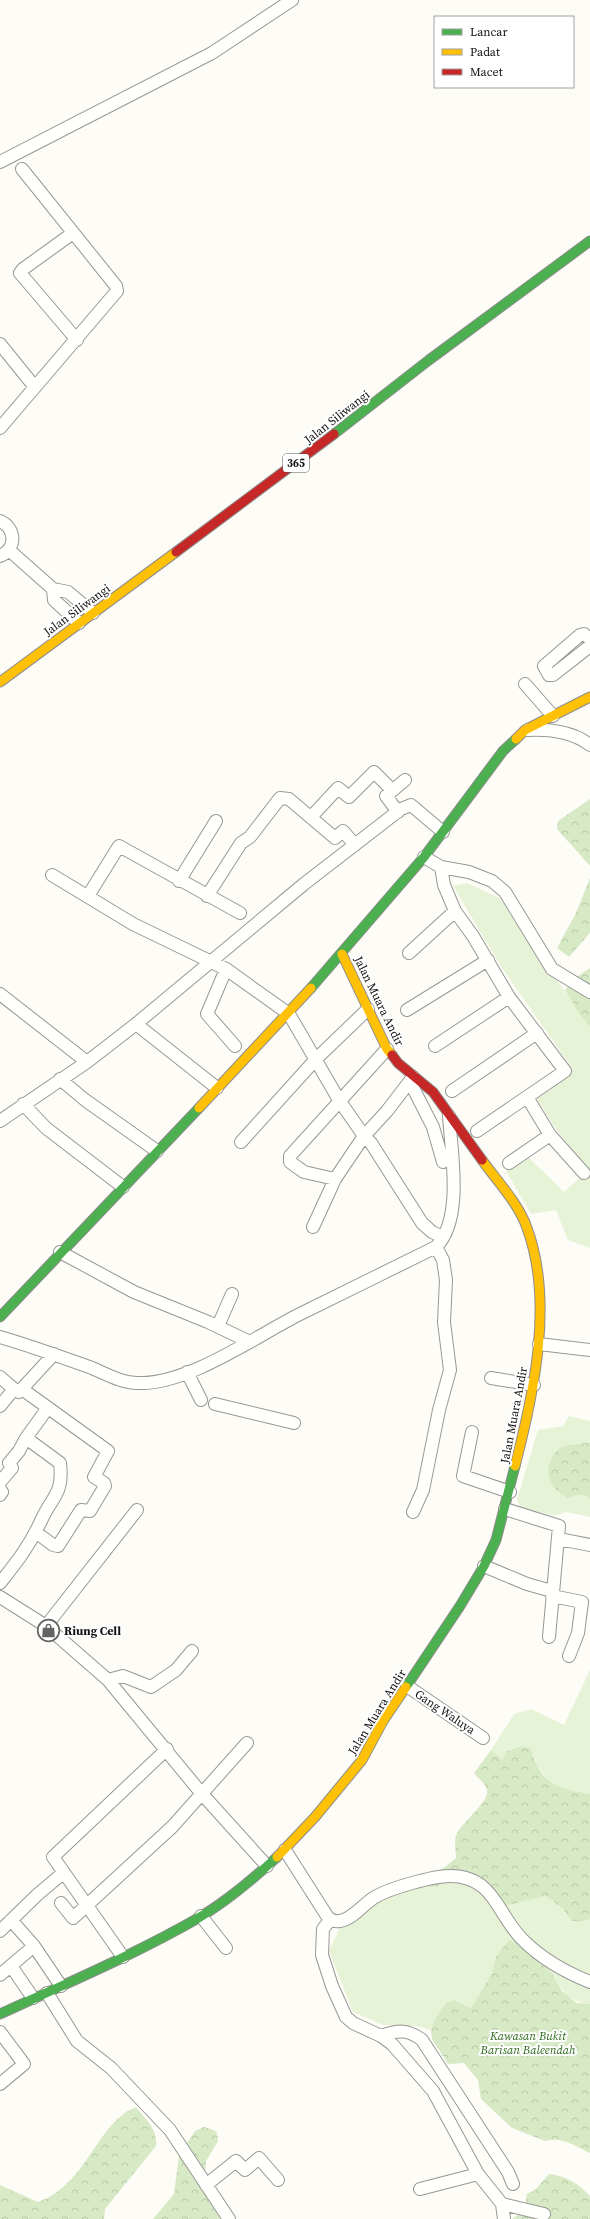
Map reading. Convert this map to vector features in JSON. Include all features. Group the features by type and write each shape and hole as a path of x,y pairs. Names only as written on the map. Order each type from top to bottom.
{"main road":[{"name":"Jalan Siliwangi","path":"0,682 305,457 429,360 590,241"},
{"path":"0,1317 60,1252 289,1014 342,954 424,856 503,751 525,730 590,697"},
{"name":"Jalan Muara Andir","path":"0,2014 123,1957 201,1916 255,1877 285,1850 315,1817 362,1760 383,1721 408,1686 460,1606 484,1566 496,1540 510,1492 534,1385 539,1344 540,1314 535,1255 527,1227 513,1203 449,1116 434,1092 411,1079 387,1049 342,954"}],"street":[{"path":"0,162 212,53 292,0"},
{"path":"0,428 34,386 77,340 118,291 116,286 22,169"},
{"path":"73,233 23,269 20,273 77,340"},
{"path":"0,344 34,386"},
{"path":"0,521 8,526 12,534 12,542 5,553 53,589 68,592 93,613"},
{"path":"53,589 54,600 79,623"},
{"path":"590,639 584,634 580,635 544,666 549,675 553,675 590,646"},
{"path":"525,684 553,716"},
{"path":"525,730 554,731 578,738 590,745"},
{"path":"311,817 338,788 349,797 374,772 392,790"},
{"path":"398,812 386,796 405,780"},
{"path":"207,896 241,843 250,837 280,798 289,799 335,838 343,831 355,844"},
{"path":"0,1121 86,1062 136,1024 304,884 398,812 411,805 442,832"},
{"path":"179,881 216,821"},
{"path":"88,896 119,846 179,881 240,913"},
{"path":"424,856 441,867 474,874 492,881 505,892 552,969 590,992"},
{"path":"441,867 444,885 455,911 488,960 509,997 565,1071 477,1131"},
{"path":"52,875 133,924 226,969 289,1014 339,1100 371,1144 422,1223 440,1242"},
{"path":"409,953 455,911"},
{"path":"407,1010 488,960"},
{"path":"226,969 207,1014 235,1046"},
{"path":"0,994 86,1062"},
{"path":"435,1046 509,997"},
{"path":"241,1142 316,1059 368,1009"},
{"path":"136,1024 217,1088"},
{"path":"452,1092 537,1033"},
{"path":"335,1179 304,1172 289,1159 291,1154 387,1049"},
{"path":"60,1079 84,1100 157,1151"},
{"path":"313,1227 335,1179 364,1136 387,1111 411,1079 433,1127 443,1162"},
{"path":"527,1097 550,1135 584,1173"},
{"path":"23,1104 46,1128 123,1187"},
{"path":"413,1512 423,1490 438,1410 450,1370 444,1322 446,1280 440,1242 454,1202 449,1116"},
{"path":"510,1163 550,1135"},
{"path":"0,1337 54,1354 118,1379 136,1383 153,1382 187,1372 250,1342 317,1305 440,1242"},
{"path":"60,1252 134,1292 218,1326 250,1342"},
{"path":"218,1326 232,1294"},
{"path":"539,1344 590,1350"},
{"path":"0,1406 54,1354"},
{"path":"187,1372 201,1400"},
{"path":"0,1377 108,1451 94,1477 104,1483 104,1486 90,1511 81,1510 58,1546 53,1545 37,1533"},
{"path":"491,1378 534,1385"},
{"path":"215,1404 294,1422"},
{"path":"0,1482 12,1467 9,1463 48,1409"},
{"path":"472,1432 463,1476 510,1492"},
{"path":"0,1583 16,1564 37,1533 41,1521 57,1496 61,1465 26,1438"},
{"path":"0,1489 2,1492 0,1495"},
{"path":"505,1509 557,1524 559,1528 549,1637"},
{"path":"46,1626 137,1510"},
{"path":"559,1539 590,1545"},
{"path":"484,1566 527,1584 582,1602 578,1633 569,1656"},
{"path":"0,1598 46,1626 108,1680 167,1749 202,1794 267,1866"},
{"path":"108,1680 116,1676 128,1676 151,1687 176,1670 192,1651"},
{"name":"Gang Waluya","path":"408,1686 483,1738"},
{"path":"61,1903 72,1918 172,1827 247,1742"},
{"path":"123,1957 55,1861 55,1855 167,1749"},
{"path":"285,1850 330,1920 336,1922 344,1920 366,1903 386,1891 436,1878 462,1876 484,1886 521,1938 541,1956 590,1982"},
{"path":"0,1930 37,1894 63,1873"},
{"path":"201,1916 226,1948"},
{"path":"11,1920 34,1946 61,1986"},
{"path":"330,1920 323,1929 322,1955 342,2010 353,2023 382,2036 392,2044 433,2091 478,2174 502,2204 504,2219"},
{"path":"0,1975 34,1946"},
{"path":"11,1966 33,1998"},
{"path":"47,1992 75,2039 110,2068 170,2130 229,2219"},
{"path":"382,2036 394,2032 404,2031 414,2034 422,2040 508,2172 512,2184"},
{"path":"0,2032 24,2064 0,2084"},
{"path":"206,2185 236,2161 245,2170 259,2158 278,2180"},
{"path":"420,2189 478,2174"},
{"path":"502,2204 544,2214"}],"green space":[{"path":"590,799 590,866 557,829 558,821"},
{"path":"590,878 590,933 569,957 557,948 576,913"},
{"path":"467,883 499,898 590,1027 590,1248 568,1240 556,1210 531,1214 506,1171 528,1157 564,1192 589,1170 555,1128 536,1098 572,1068 502,968 453,886"},
{"path":"590,968 590,1027 578,1012 565,990 574,979"},
{"path":"569,1416 590,1421 590,1442 562,1447 555,1451 568,1498 578,1495 587,1496 590,1500 590,1517 566,1512 554,1516 520,1507 517,1499 538,1430 563,1426"},
{"path":"590,1442 590,1500 587,1496 578,1495 568,1498 557,1490 550,1481 548,1470 549,1464 557,1450 560,1448 568,1445"},
{"path":"590,1670 590,1794 556,1787 549,1781 537,1765 534,1756 520,1746 507,1751 502,1760 491,1750 514,1714 531,1709 564,1725"},
{"path":"521,1746 530,1748 536,1763 547,1779 559,1787 590,1794 590,1919 581,1922 572,1921 563,1909 546,1896 499,1907 486,1900 479,1882 468,1873 463,1872 436,1887 427,1884 424,1878 445,1867 456,1858 455,1838 463,1825 480,1806 487,1795 485,1785 474,1773 491,1750 502,1760 507,1751"},
{"path":"463,1872 469,1873 479,1880 499,1907 546,1896 563,1909 572,1921 581,1922 590,1919 590,2004 577,2001 567,1995 559,1986 552,1974 496,1957 491,1975 471,2008 454,2000 434,2021 431,2030 416,2026 383,2025 353,2012 329,1951 341,1925 363,1914 397,1888"},
{"name":"Kawasan Bukit Barisan Baleendah","path":"509,1940 526,1946 552,1974 562,1991 577,2003 590,2004 590,2153 568,2142 557,2140 545,2141 512,2128 481,2099 478,2080 464,2063 448,2064 432,2039 431,2030 434,2021 445,2004 454,2000 471,2008 491,1975 496,1957"},
{"path":"136,2107 153,2130 156,2146 105,2209 104,2219 0,2219 0,2185 38,2202 55,2193 69,2182 111,2126 122,2115"},
{"path":"204,2127 214,2130 217,2133 218,2141 206,2161 204,2193 220,2219 153,2219 174,2194 179,2155 195,2131"},
{"path":"549,2174 561,2176 571,2181 581,2187 590,2196 590,2219 512,2219 524,2211 527,2194 535,2190"}],"traffic: fast":[{"path":"334,434 429,360 590,241"},
{"path":"311,988 424,857 503,751 516,739"},
{"path":"0,1317 199,1108"},
{"path":"406,1687 460,1606 484,1566 496,1540 515,1466"},
{"path":"0,2014 126,1956 176,1931 220,1904 277,1857"}],"traffic: slow":[{"path":"0,682 176,552"},
{"path":"516,739 525,730 590,697"},
{"path":"342,954 387,1049 392,1055"},
{"path":"199,1108 311,988"},
{"path":"482,1160 519,1210 527,1228 535,1256 539,1286 540,1316 534,1378 529,1408 515,1466"},
{"path":"277,1857 315,1817 362,1760 383,1721 406,1687"}],"traffic: jam":[{"path":"176,552 334,434"},
{"path":"392,1055 398,1063 433,1092 482,1160"}],"place":[{"name":"Riung Cell","path":"49,1631"}]}
